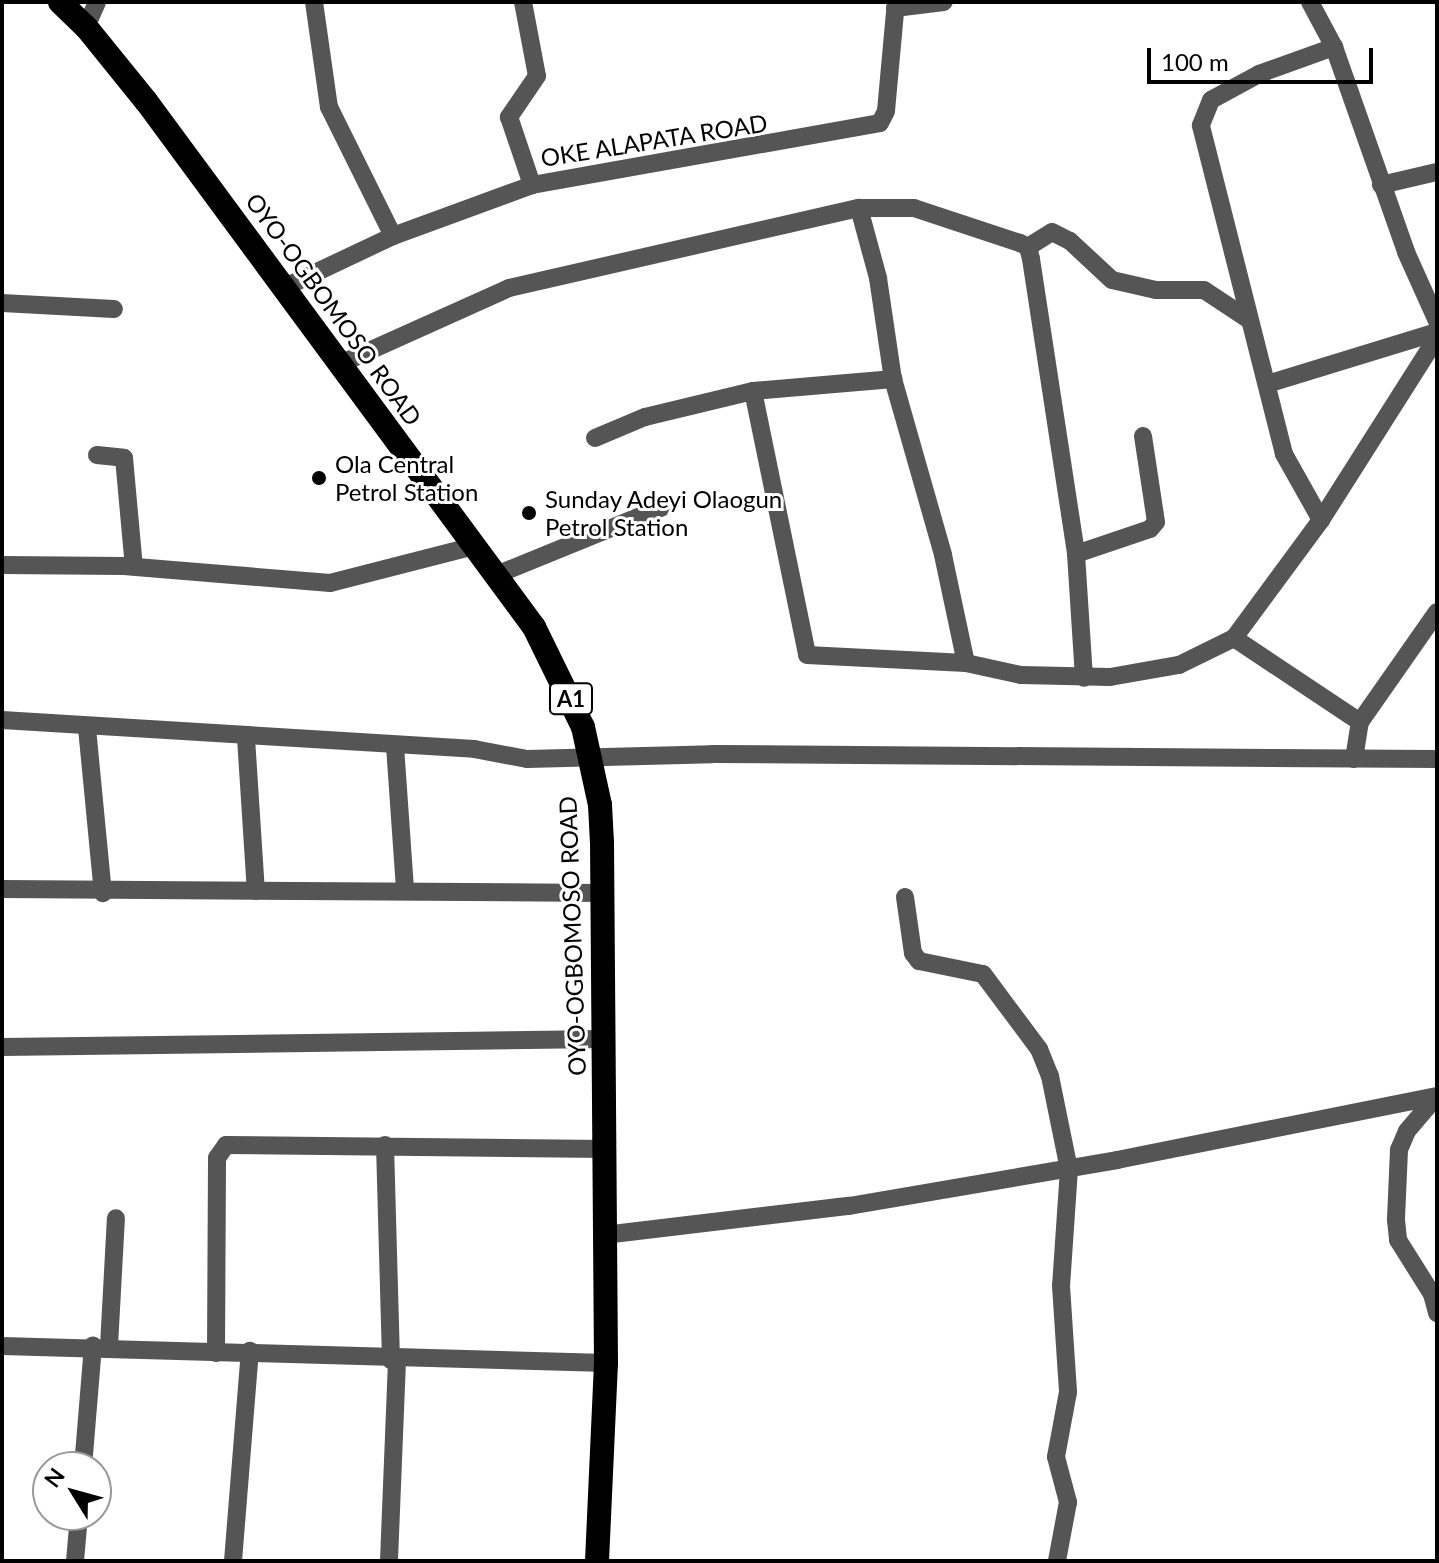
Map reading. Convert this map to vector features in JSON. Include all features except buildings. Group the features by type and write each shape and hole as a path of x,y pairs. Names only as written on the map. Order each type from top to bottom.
{"highway":[{"name":"OYO-OGBOMOSO ROAD","path":"60,2 86,27 496,575 557,669 583,727 600,805 606,1149 606,1363 597,1561"}],"street":[{"path":"86,27 97,2"},
{"path":"314,2 329,107 393,236"},
{"path":"523,2 537,76 509,117 532,185"},
{"path":"896,5 944,2"},
{"path":"1310,2 1334,47 1381,185 1437,321"},
{"name":"OKE ALAPATA ROAD","path":"283,288 393,236 532,185 880,123 886,111 896,5"},
{"path":"1321,520 1284,454 1201,125 1203,110 1259,74 1334,47"},
{"path":"1381,185 1437,172"},
{"path":"340,364 509,288 859,208 914,208 1028,247"},
{"path":"859,208 878,278 893,379 943,555 966,663"},
{"path":"1028,247 1052,232 1070,241 1112,280 1156,290 1204,290 1248,319"},
{"path":"1028,247 1076,554 1084,678"},
{"path":"2,303 114,309"},
{"path":"1267,384 1437,335"},
{"path":"753,391 807,655 966,663 994,672 1084,678 1179,665 1234,638 1321,520 1437,335"},
{"path":"595,438 636,419 753,391 893,379"},
{"path":"1076,554 1150,529 1156,522 1143,436"},
{"path":"97,455 124,458 134,567"},
{"path":"496,575 665,506"},
{"path":"2,565 134,567 330,583 474,546"},
{"path":"1354,759 1360,722 1437,612"},
{"path":"1234,638 1360,722"},
{"path":"2,720 246,738 474,749 527,759 1437,759"},
{"path":"87,728 103,893"},
{"path":"246,738 256,891"},
{"path":"395,746 405,889"},
{"path":"2,889 103,893 405,889 601,893"},
{"path":"905,897 913,953 919,961 983,974 1039,1049 1069,1169 1061,1286 1068,1392 1056,1457 1068,1502 1057,1561"},
{"path":"2,1047 602,1039"},
{"path":"604,1235 849,1206 1069,1169 1436,1097"},
{"path":"1436,1097 1407,1131 1395,1170 1398,1240 1429,1275 1437,1313"},
{"path":"216,1353 217,1158 226,1145 606,1149"},
{"path":"385,1145 391,1360"},
{"path":"85,1451 116,1218"},
{"path":"2,1346 101,1346 216,1353 250,1351 391,1360 606,1363"},
{"path":"233,1561 250,1351"},
{"path":"389,1561 397,1361 391,1360"},
{"path":"75,1561 78,1531"}],"place":[{"name":"Ola Central Petrol Station","path":"319,478"},
{"name":"Sunday Adeyi Olaogun Petrol Station","path":"529,513"}]}
